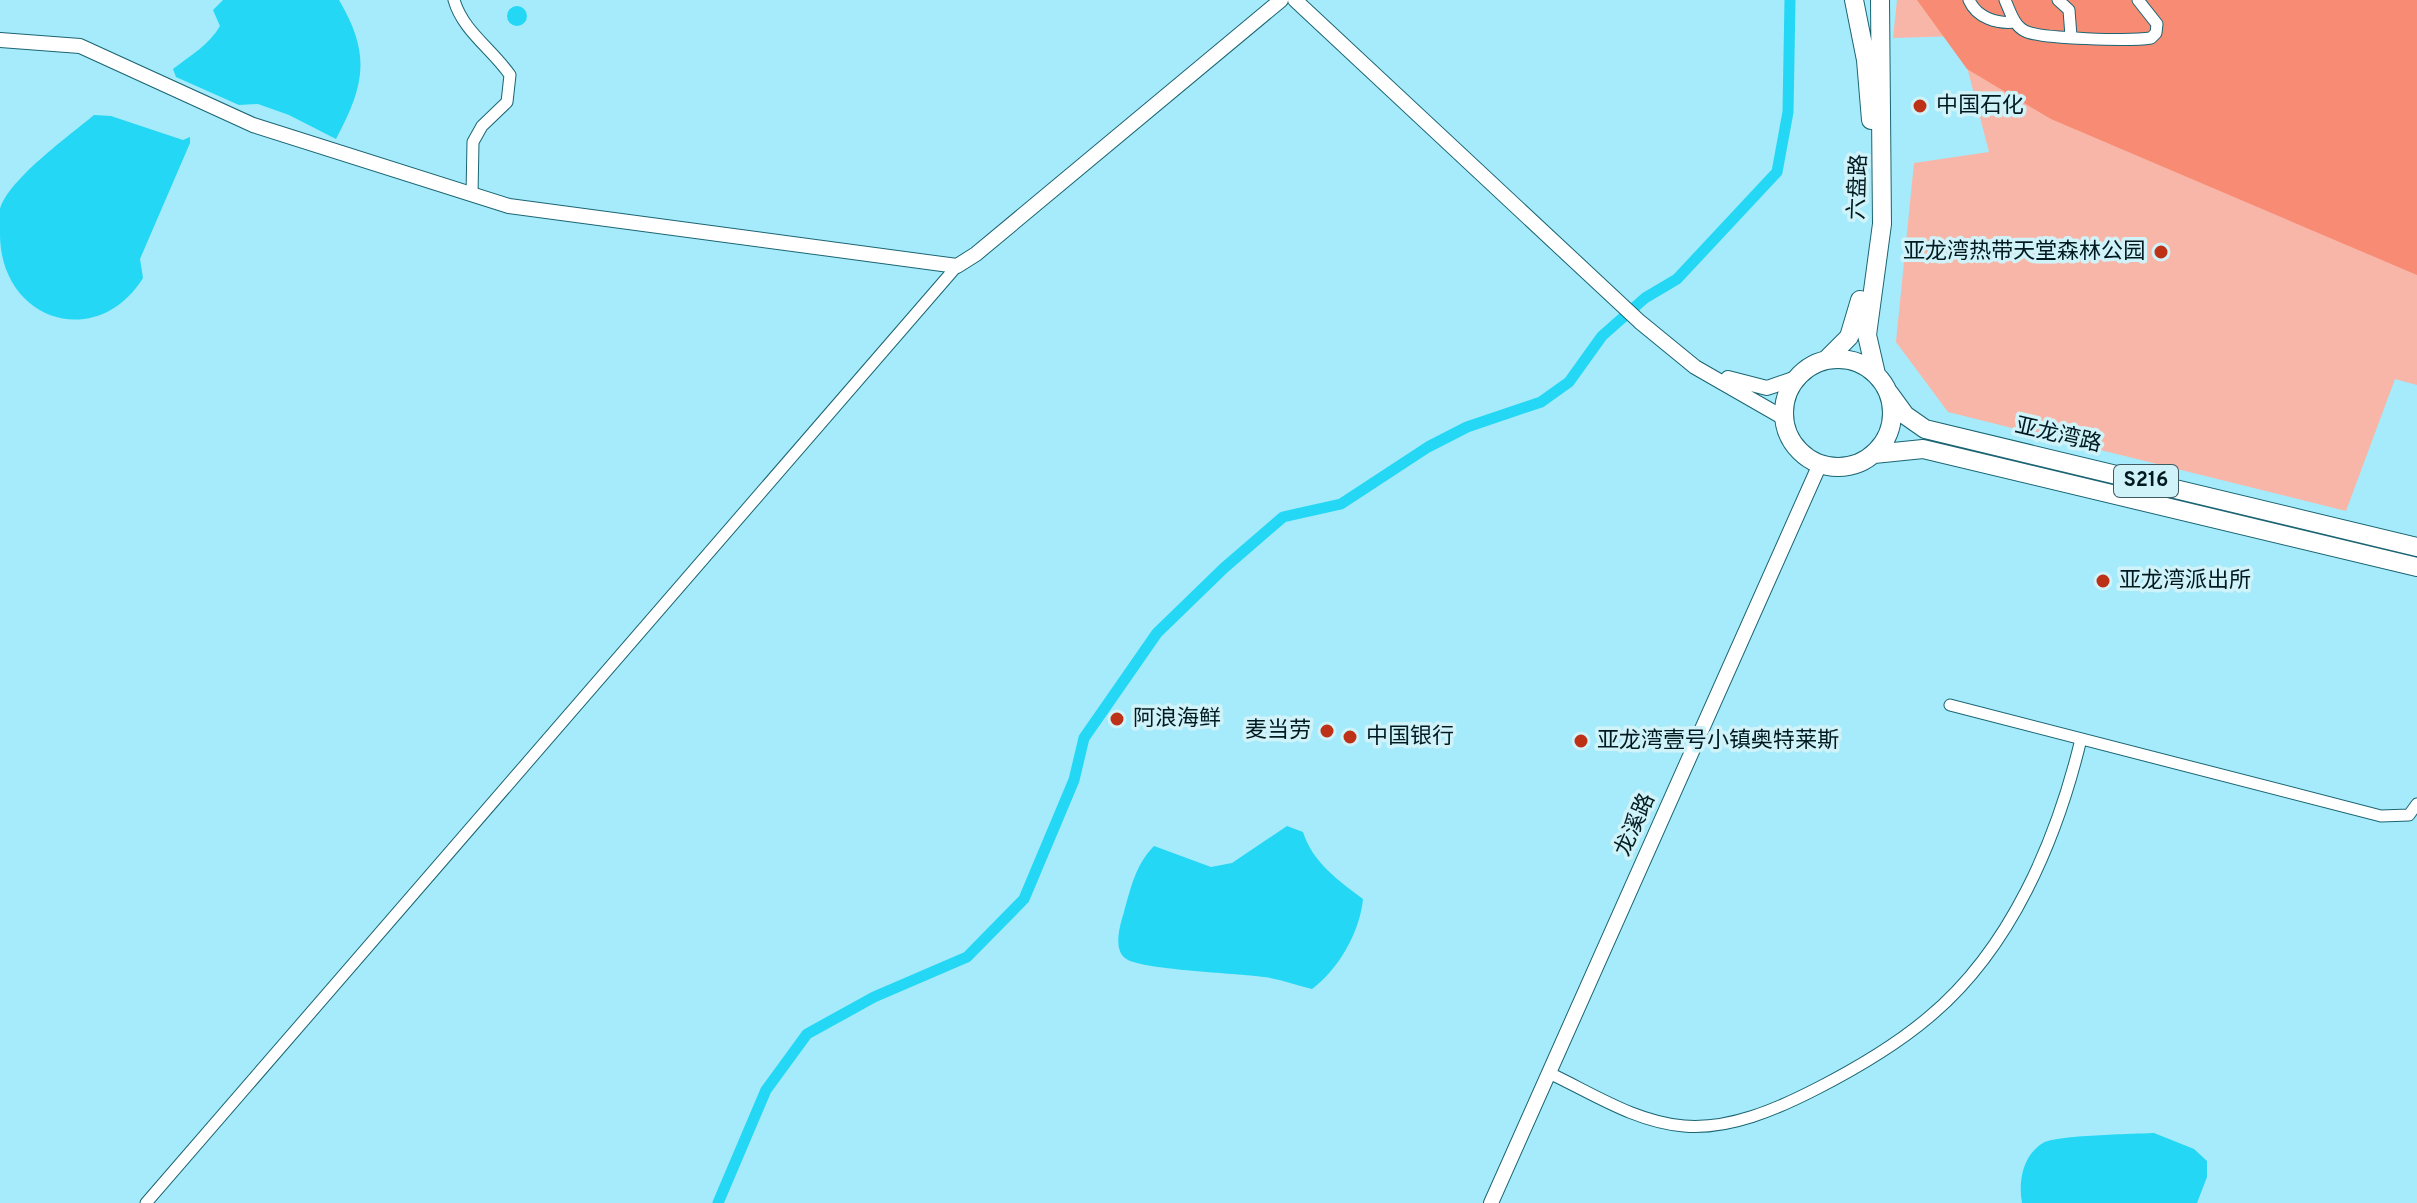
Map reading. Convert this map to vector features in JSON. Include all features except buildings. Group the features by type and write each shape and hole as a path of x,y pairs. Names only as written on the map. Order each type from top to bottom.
{"main road":[{"name":"六盘路","path":"1826,360 1854,327 1871,224 1871,100 1854,0"},
{"name":"六盘路","path":"1876,374 1867,335 1883,196 1880,0"},
{"path":"1820,464 1802,453 1790,437 1784,418 1786,397 1796,378 1826,360 1853,361 1876,374"},
{"name":"S216","path":"1876,374 1889,393"},
{"path":"1874,454 1887,436 1893,415 1889,393"},
{"name":"亚龙湾路","path":"1889,393 1905,415 1925,429 2417,547"},
{"name":"亚龙湾路","path":"1874,454 1923,449 2417,567"},
{"name":"S216","path":"1820,464 1838,467 1857,464 1874,454"}],"street":[{"path":"454,0 461,23 482,40 510,75 507,102 482,126 473,142 472,195"},
{"path":"146,1203 957,266 987,245 1281,0"},
{"path":"1295,0 1640,322 1695,367 1784,418"},
{"path":"1969,0 1982,15 2000,23 2015,22"},
{"path":"2005,0 2023,31 2058,39 2071,36 2151,38 2156,33 2157,24 2138,0"},
{"path":"2058,0 2069,10 2071,36"},
{"path":"0,40 80,46 253,125 472,195 560,213 957,266"},
{"path":"1695,367 1756,388 1776,386 1796,378"},
{"name":"龙溪路","path":"1491,1203 1820,464"},
{"path":"1950,705 2381,816 2409,815 2417,804"},
{"path":"1549,1073 1636,1116 1685,1126 1736,1121 1786,1105 1837,1078 1930,1017 1974,969 2007,925 2038,866 2069,788 2081,739"}],"shaded area":[{"name":"亚龙湾热带天堂森林公园","path":"1897,0 2417,0 2417,385 2395,379 2346,511 1948,412 1896,342 1914,163 1989,152 1959,36 1893,38"},
{"path":"1917,0 2417,0 2417,275 2051,119 1967,69"}],"water":[{"path":"223,0 339,0 356,37 360,70 353,102 336,139 289,115 258,104 239,105 176,77 173,69 216,33 220,26 213,10"},
{"path":"517,6 524,9 527,16 524,23 517,26 510,23 507,16 510,9"},
{"path":"94,115 111,116 183,140 190,137 190,143 140,259 143,278 124,301 101,315 78,320 54,316 33,306 16,288 4,264 0,209 27,172"},
{"path":"1287,826 1303,832 1320,862 1363,899 1346,949 1331,972 1312,989 1264,977 1149,965 1134,962 1121,954 1118,936 1129,894 1138,868 1154,846 1211,867 1232,863"},
{"path":"2154,1133 2194,1149 2207,1161 2207,1177 2197,1203 2022,1203 2024,1169 2031,1154 2043,1143 2079,1137"}],"waterway":[{"path":"718,1203 766,1090 807,1034 874,997 967,957 1024,899 1074,780 1084,738 1157,633 1224,568 1283,517 1341,504 1428,447 1467,427 1541,402 1569,382 1602,336 1645,298 1677,279 1777,172 1788,112 1790,0"}],"place":[{"name":"中国石化","path":"1920,106"},
{"name":"亚龙湾热带天堂森林公园","path":"2161,252"},
{"name":"亚龙湾派出所","path":"2103,581"},
{"name":"阿浪海鲜","path":"1117,719"},
{"name":"麦当劳","path":"1327,731"},
{"name":"中国银行","path":"1350,737"},
{"name":"亚龙湾壹号小镇·奥特莱斯","path":"1581,741"}]}
